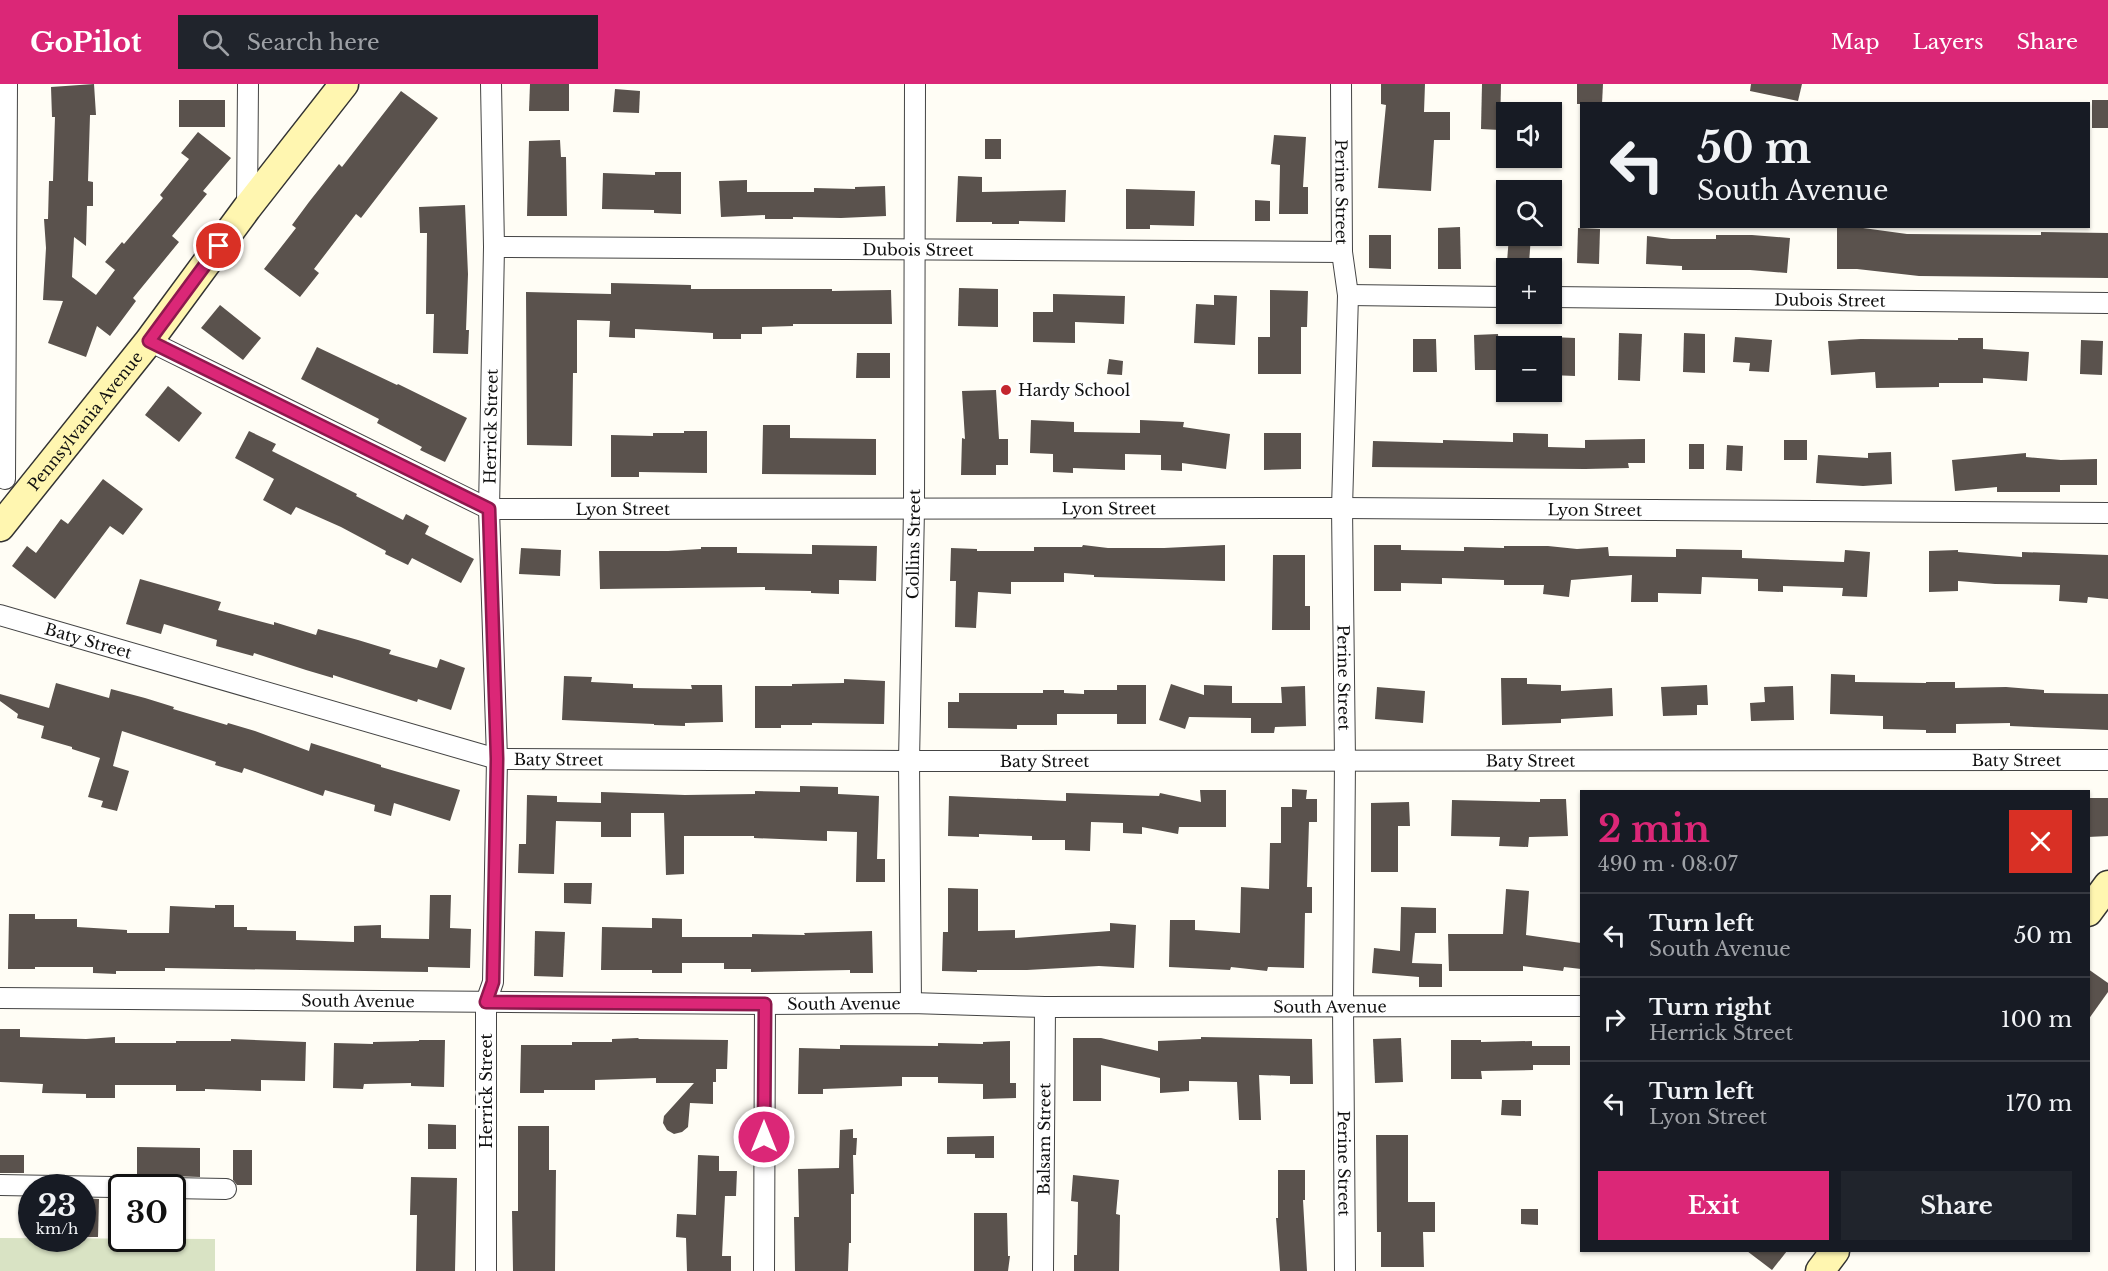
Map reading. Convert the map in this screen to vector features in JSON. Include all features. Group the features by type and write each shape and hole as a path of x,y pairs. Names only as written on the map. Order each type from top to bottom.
{"main road":[{"name":"Pennsylvania Avenue","path":"0,527 149,341 247,208 344,84"},
{"path":"1820,1271 1834,1252"}],"street":[{"path":"7,84 2,479 37,479"},
{"path":"247,208 248,84"},
{"name":"Herrick Street","path":"486,1271 486,1002 493,982 497,759 489,509 494,247 491,84"},
{"name":"Collins Street","path":"911,1003 909,761 914,509 915,84"},
{"name":"Perine Street","path":"1341,84 1342,252 1348,295 1342,508 1345,760 1343,1005 1345,1271"},
{"name":"Dubois Street","path":"494,247 1342,252"},
{"path":"1348,295 1496,297"},
{"name":"Dubois Street","path":"1562,297 2108,303"},
{"name":"Lyon Street","path":"149,341 489,509 1342,508 2108,513"},
{"name":"Baty Street","path":"0,615 497,759 2108,760"},
{"name":"South Avenue","path":"0,998 765,1004 911,1003 1045,1006 1580,1006"},
{"path":"764,1271 765,1004"},
{"name":"Balsam Street","path":"1043,1271 1045,1006"},
{"path":"0,1185 226,1189"}],"green space":[{"path":"0,1238 18,1238 18,1252 96,1252 96,1238 108,1239 108,1252 186,1252 186,1239 215,1239 215,1271 0,1271"}],"building":[{"path":"94,84 96,115 90,115 88,181 93,182 93,206 87,206 86,246 74,237 72,277 96,295 115,270 105,262 122,242 124,244 163,198 160,195 189,159 181,153 198,132 231,158 203,191 207,194 172,236 179,242 133,298 136,301 110,336 97,326 86,357 48,343 63,301 43,300 46,248 44,219 48,219 49,181 53,181 55,117 52,117 51,87"},
{"path":"530,84 569,84 569,111 529,111"},
{"path":"1381,84 1425,84 1424,112 1450,112 1450,140 1434,140 1431,191 1378,188 1386,105 1381,104"},
{"path":"1482,84 1501,84 1501,102 1496,102 1496,130 1481,129"},
{"path":"1577,84 1603,84 1602,102 1577,104"},
{"path":"1751,84 1802,84 1798,101 1750,91"},
{"path":"615,89 640,91 639,113 613,112"},
{"path":"401,91 438,118 361,218 356,214 314,269 319,273 300,297 264,269 296,228 292,225 309,202 339,164 342,167"},
{"path":"179,100 225,100 225,127 179,127"},
{"path":"2092,100 2108,100 2108,128 2092,128"},
{"path":"1274,135 1306,137 1303,187 1308,187 1308,214 1279,214 1280,165 1271,164"},
{"path":"985,139 1001,139 1001,159 985,159"},
{"path":"560,140 561,157 566,157 567,216 527,216 529,141"},
{"path":"655,172 681,172 681,214 654,213 654,210 602,209 603,173 655,175"},
{"path":"958,176 982,177 982,192 1066,190 1065,222 1019,221 1019,224 992,224 992,222 956,222"},
{"path":"747,180 747,192 814,192 814,188 855,189 855,187 885,186 886,216 793,217 793,219 765,219 765,215 721,217 719,181"},
{"path":"1126,189 1195,191 1194,226 1150,225 1150,229 1126,229"},
{"path":"1255,200 1270,201 1270,221 1255,221"},
{"path":"465,205 468,354 433,353 434,314 426,314 427,233 420,233 419,207"},
{"path":"1460,227 1461,269 1438,269 1438,228"},
{"path":"1578,228 1600,229 1599,264 1577,263"},
{"path":"1837,228 1863,228 1907,234 2108,233 2108,278 1919,276 1837,269"},
{"path":"1369,235 1391,235 1391,269 1369,268"},
{"path":"1716,235 1790,238 1787,273 1750,270 1682,270 1682,266 1646,264 1647,236 1671,239 1716,239"},
{"path":"1508,246 1530,246 1529,258 1507,258"},
{"path":"611,283 691,285 691,289 891,290 892,324 793,324 793,326 762,327 762,334 741,334 741,339 713,339 713,333 635,329 635,338 609,337 610,321 577,320 577,373 573,373 572,446 527,445 526,292 611,294"},
{"path":"959,288 998,289 998,327 958,326"},
{"path":"1270,290 1308,291 1307,327 1301,327 1301,374 1258,374 1258,337 1270,337"},
{"path":"1053,294 1125,296 1124,324 1075,322 1075,343 1033,342 1033,312 1053,312"},
{"path":"1214,295 1237,296 1235,345 1194,343 1196,304 1214,305"},
{"path":"220,305 261,338 243,360 201,328"},
{"path":"1619,333 1642,334 1640,381 1618,380"},
{"path":"1684,333 1705,334 1705,373 1683,372"},
{"path":"1498,334 1496,336 1496,370 1475,370 1474,335"},
{"path":"1562,337 1575,338 1575,376 1562,375"},
{"path":"1735,337 1772,340 1769,372 1749,371 1750,363 1733,362"},
{"path":"1958,338 1983,338 1983,349 2029,352 2027,381 1983,378 1983,383 1939,383 1939,387 1876,388 1875,372 1831,375 1828,341 1958,340"},
{"path":"1413,339 1436,339 1437,372 1413,372"},
{"path":"2081,340 2103,341 2102,375 2080,374"},
{"path":"317,347 467,418 445,462 420,450 422,447 377,423 379,419 301,379"},
{"path":"857,353 890,353 890,378 856,378"},
{"path":"1109,359 1123,361 1122,375 1107,374"},
{"path":"168,386 202,413 179,442 145,415"},
{"path":"996,390 999,439 1008,439 1008,465 996,465 996,475 961,475 962,438 965,439 962,391"},
{"path":"1031,420 1074,422 1074,432 1140,433 1140,420 1184,422 1183,427 1230,434 1226,469 1182,463 1182,471 1161,470 1161,455 1125,454 1125,470 1073,468 1073,473 1053,472 1053,454 1030,453"},
{"path":"763,425 790,425 790,438 876,439 876,475 762,474"},
{"path":"249,431 276,444 272,451 357,494 356,496 403,520 406,514 429,526 425,534 474,559 461,583 412,558 408,565 341,527 296,507 291,515 263,500 274,479 235,458"},
{"path":"684,431 707,431 707,473 639,472 639,477 611,477 611,435 653,436 653,433 684,433"},
{"path":"1264,433 1301,433 1301,469 1264,470"},
{"path":"1513,433 1548,434 1548,447 1585,448 1585,440 1645,439 1645,463 1628,463 1629,468 1585,469 1372,467 1373,441 1513,442"},
{"path":"1784,440 1807,440 1807,460 1784,460"},
{"path":"1689,444 1704,444 1704,469 1689,469"},
{"path":"1727,445 1743,446 1742,471 1726,470"},
{"path":"1891,452 1892,484 1863,486 1816,483 1818,455 1868,458 1868,453"},
{"path":"2026,453 2026,457 2061,460 2097,459 2097,485 2060,485 2060,492 1997,492 1997,487 1955,491 1952,460"},
{"path":"103,479 143,509 123,535 110,526 55,599 12,566 27,546 36,553 61,519 68,524"},
{"path":"812,545 877,546 876,581 839,580 839,594 765,590 765,587 600,589 599,551 668,551 701,549 701,547 737,547 737,553 812,554"},
{"path":"1083,545 1108,548 1164,548 1225,545 1225,581 1094,577 1094,575 1064,573 1064,582 1011,582 1011,594 978,592 976,628 955,627 956,581 950,581 951,548 977,549 977,551 1034,551 1034,547 1082,547"},
{"path":"1374,545 1401,545 1401,550 1464,551 1464,547 1548,546 1577,549 1608,547 1609,556 1676,557 1676,549 1742,550 1742,558 1844,562 1845,550 1870,552 1867,597 1842,596 1843,588 1783,586 1783,592 1758,591 1758,579 1702,577 1701,594 1658,593 1658,602 1631,602 1632,575 1571,580 1569,597 1543,594 1544,585 1504,585 1504,580 1442,578 1442,584 1401,583 1401,591 1374,591"},
{"path":"521,548 561,550 560,576 519,574"},
{"path":"1958,550 1958,552 2022,557 2022,552 2108,555 2108,599 2088,597 2087,603 2059,601 2060,585 1958,581 1958,591 1929,592 1929,551"},
{"path":"1273,555 1305,555 1305,606 1310,606 1310,630 1272,630"},
{"path":"140,579 221,602 218,610 274,625 274,622 316,635 318,629 391,650 389,654 437,668 440,659 465,668 451,710 418,699 417,702 333,675 333,678 254,653 253,656 216,646 217,640 164,624 161,634 126,624"},
{"path":"1831,674 1855,675 1855,682 1955,682 1955,688 2006,687 2044,690 2044,693 2108,694 2108,730 2010,726 2010,723 1956,724 1956,733 1883,729 1883,716 1830,714"},
{"path":"564,676 592,677 591,682 633,684 633,688 692,689 691,685 722,685 723,722 685,723 685,726 562,720"},
{"path":"1501,678 1527,678 1527,684 1561,685 1561,691 1612,688 1613,716 1561,719 1561,723 1502,725"},
{"path":"844,679 885,681 884,724 812,723 812,725 781,725 781,728 755,728 755,686 844,683"},
{"path":"56,683 109,698 111,689 145,698 174,707 173,709 255,731 309,751 311,743 381,765 381,767 460,790 450,821 394,803 391,816 374,811 375,805 325,790 323,796 244,768 242,773 122,731 113,766 129,771 117,811 101,807 103,801 88,797 100,758 41,738 44,726 17,718 18,714 0,701 0,694 49,708"},
{"path":"1171,684 1204,695 1204,685 1232,686 1232,703 1282,703 1281,687 1305,686 1306,726 1275,727 1274,733 1251,733 1251,718 1189,717 1185,729 1159,720"},
{"path":"1117,685 1146,685 1146,724 1117,724 1117,714 1057,714 1057,725 1017,725 1017,729 948,728 948,702 959,702 959,693 1043,693 1043,690 1064,690 1064,693 1084,694 1084,690 1117,690"},
{"path":"1707,685 1708,705 1697,705 1697,715 1663,716 1661,687"},
{"path":"1793,686 1794,720 1751,721 1750,703 1765,702 1764,687"},
{"path":"1377,687 1425,691 1423,723 1375,719"},
{"path":"800,786 838,787 838,794 879,796 877,859 885,859 885,882 856,882 857,832 827,831 827,841 754,838 754,836 684,836 684,874 666,875 664,813 631,813 631,837 601,837 601,822 556,821 554,874 518,873 519,844 526,844 527,795 557,796 557,802 601,803 601,792 685,795 755,794 755,791 800,792"},
{"path":"1292,789 1307,790 1306,799 1317,799 1317,822 1309,822 1307,887 1312,887 1312,913 1305,913 1304,968 1268,967 1267,971 1231,967 1230,970 1169,967 1170,920 1195,920 1195,930 1240,933 1241,887 1269,889 1270,843 1281,843 1281,807 1292,807"},
{"path":"1200,790 1226,790 1226,827 1179,827 1178,834 1142,827 1142,834 1123,833 1123,823 1091,822 1090,851 1065,850 1065,840 1032,840 1032,836 979,834 979,837 948,836 949,796 1066,801 1066,793 1159,796 1160,793 1201,802"},
{"path":"2090,798 2108,798 2108,836 2090,837"},
{"path":"1540,799 1566,799 1568,836 1529,837 1528,847 1499,846 1500,837 1451,836 1452,800 1540,802"},
{"path":"1409,802 1410,826 1398,826 1398,872 1371,872 1371,803"},
{"path":"564,883 592,883 591,904 564,903"},
{"path":"948,888 978,889 978,931 1015,930 1015,938 1110,931 1110,923 1136,925 1134,968 1099,966 977,970 977,972 942,971 943,932 948,932"},
{"path":"1506,889 1529,891 1526,935 1580,943 1580,969 1564,967 1563,971 1523,966 1523,971 1449,971 1448,934 1503,934"},
{"path":"430,895 451,895 450,928 471,929 470,968 428,967 428,972 165,968 165,971 116,971 116,974 93,973 93,967 8,969 9,914 35,914 35,919 77,919 77,927 127,930 127,933 169,933 170,906 215,908 215,905 234,905 234,927 247,927 247,930 296,931 296,940 354,942 354,926 381,925 381,938 429,939"},
{"path":"1401,907 1436,908 1436,933 1415,933 1412,963 1442,964 1442,987 1419,987 1419,977 1372,973 1374,948 1400,951"},
{"path":"652,918 682,919 682,937 752,937 752,934 805,935 804,933 872,931 873,973 850,973 850,970 751,972 751,969 724,969 724,963 682,963 682,973 652,973 652,970 601,970 602,927 652,928"},
{"path":"535,931 565,932 563,977 534,976"},
{"path":"2090,970 2108,983 2108,992 2090,1017"},
{"path":"0,1029 20,1029 20,1037 86,1039 115,1037 115,1043 176,1043 176,1041 231,1041 231,1039 306,1042 305,1081 261,1080 261,1091 205,1089 205,1091 176,1091 176,1085 115,1085 115,1098 86,1098 86,1094 42,1093 43,1084 0,1082"},
{"path":"1201,1037 1312,1039 1313,1084 1290,1084 1290,1076 1259,1075 1261,1120 1239,1120 1237,1082 1189,1081 1189,1091 1160,1093 1160,1078 1101,1065 1101,1101 1073,1101 1073,1038 1101,1038 1158,1051 1158,1041 1201,1039"},
{"path":"1401,1038 1403,1082 1375,1083 1373,1039"},
{"path":"612,1039 728,1040 727,1069 716,1069 716,1082 713,1082 713,1104 690,1103 688,1127 682,1132 674,1134 667,1130 663,1123 664,1116 694,1083 656,1083 656,1078 595,1080 595,1090 544,1090 544,1093 520,1093 521,1045 572,1045 572,1042 612,1042"},
{"path":"445,1040 444,1087 411,1086 411,1083 364,1084 363,1089 333,1088 334,1043 373,1044 373,1042"},
{"path":"1451,1040 1532,1041 1532,1046 1570,1046 1570,1065 1533,1065 1533,1070 1481,1071 1482,1079 1451,1079"},
{"path":"1010,1041 1010,1083 1016,1083 1016,1098 983,1099 983,1084 938,1083 938,1077 902,1077 902,1086 823,1089 823,1094 798,1094 799,1048 840,1049 840,1045 938,1046 938,1043 983,1044 983,1042"},
{"path":"1502,1100 1521,1100 1521,1116 1501,1115"},
{"path":"428,1124 456,1125 456,1149 428,1149"},
{"path":"518,1126 549,1126 549,1170 556,1170 555,1271 513,1271 512,1211 518,1211"},
{"path":"853,1129 853,1138 857,1138 856,1155 853,1155 854,1194 851,1194 851,1243 849,1243 848,1271 795,1271 794,1217 799,1217 798,1169 839,1168 840,1130"},
{"path":"1376,1135 1408,1135 1408,1202 1435,1202 1435,1232 1423,1232 1424,1267 1381,1267 1381,1232 1377,1232"},
{"path":"994,1136 994,1158 975,1158 975,1154 947,1154 947,1137"},
{"path":"137,1147 200,1148 200,1177 186,1177 186,1174 137,1174"},
{"path":"233,1150 252,1150 252,1185 237,1185 233,1180"},
{"path":"0,1155 24,1155 24,1173 0,1173"},
{"path":"698,1155 719,1156 719,1171 737,1171 736,1196 725,1196 722,1256 731,1256 731,1271 687,1271 686,1238 676,1237 677,1214 696,1215"},
{"path":"1278,1170 1305,1170 1305,1200 1303,1200 1307,1271 1280,1271 1276,1218 1278,1218"},
{"path":"1073,1175 1119,1180 1116,1214 1120,1215 1119,1271 1074,1271 1074,1255 1077,1255 1078,1202 1071,1201"},
{"path":"411,1177 457,1178 455,1271 416,1271 417,1215 410,1215"},
{"path":"96,1199 99,1199 98,1237 96,1237"},
{"path":"1521,1209 1538,1209 1538,1225 1521,1224"},
{"path":"974,1213 1007,1213 1008,1256 1010,1256 1008,1271 974,1271"},
{"path":"1748,1252 1786,1252 1772,1270"}],"place":[{"name":"Hardy School","path":"1006,390"}],"route":[{"path":"219,246 149,341 489,509 497,759 493,982 486,1002 765,1004 764,1137"}]}
